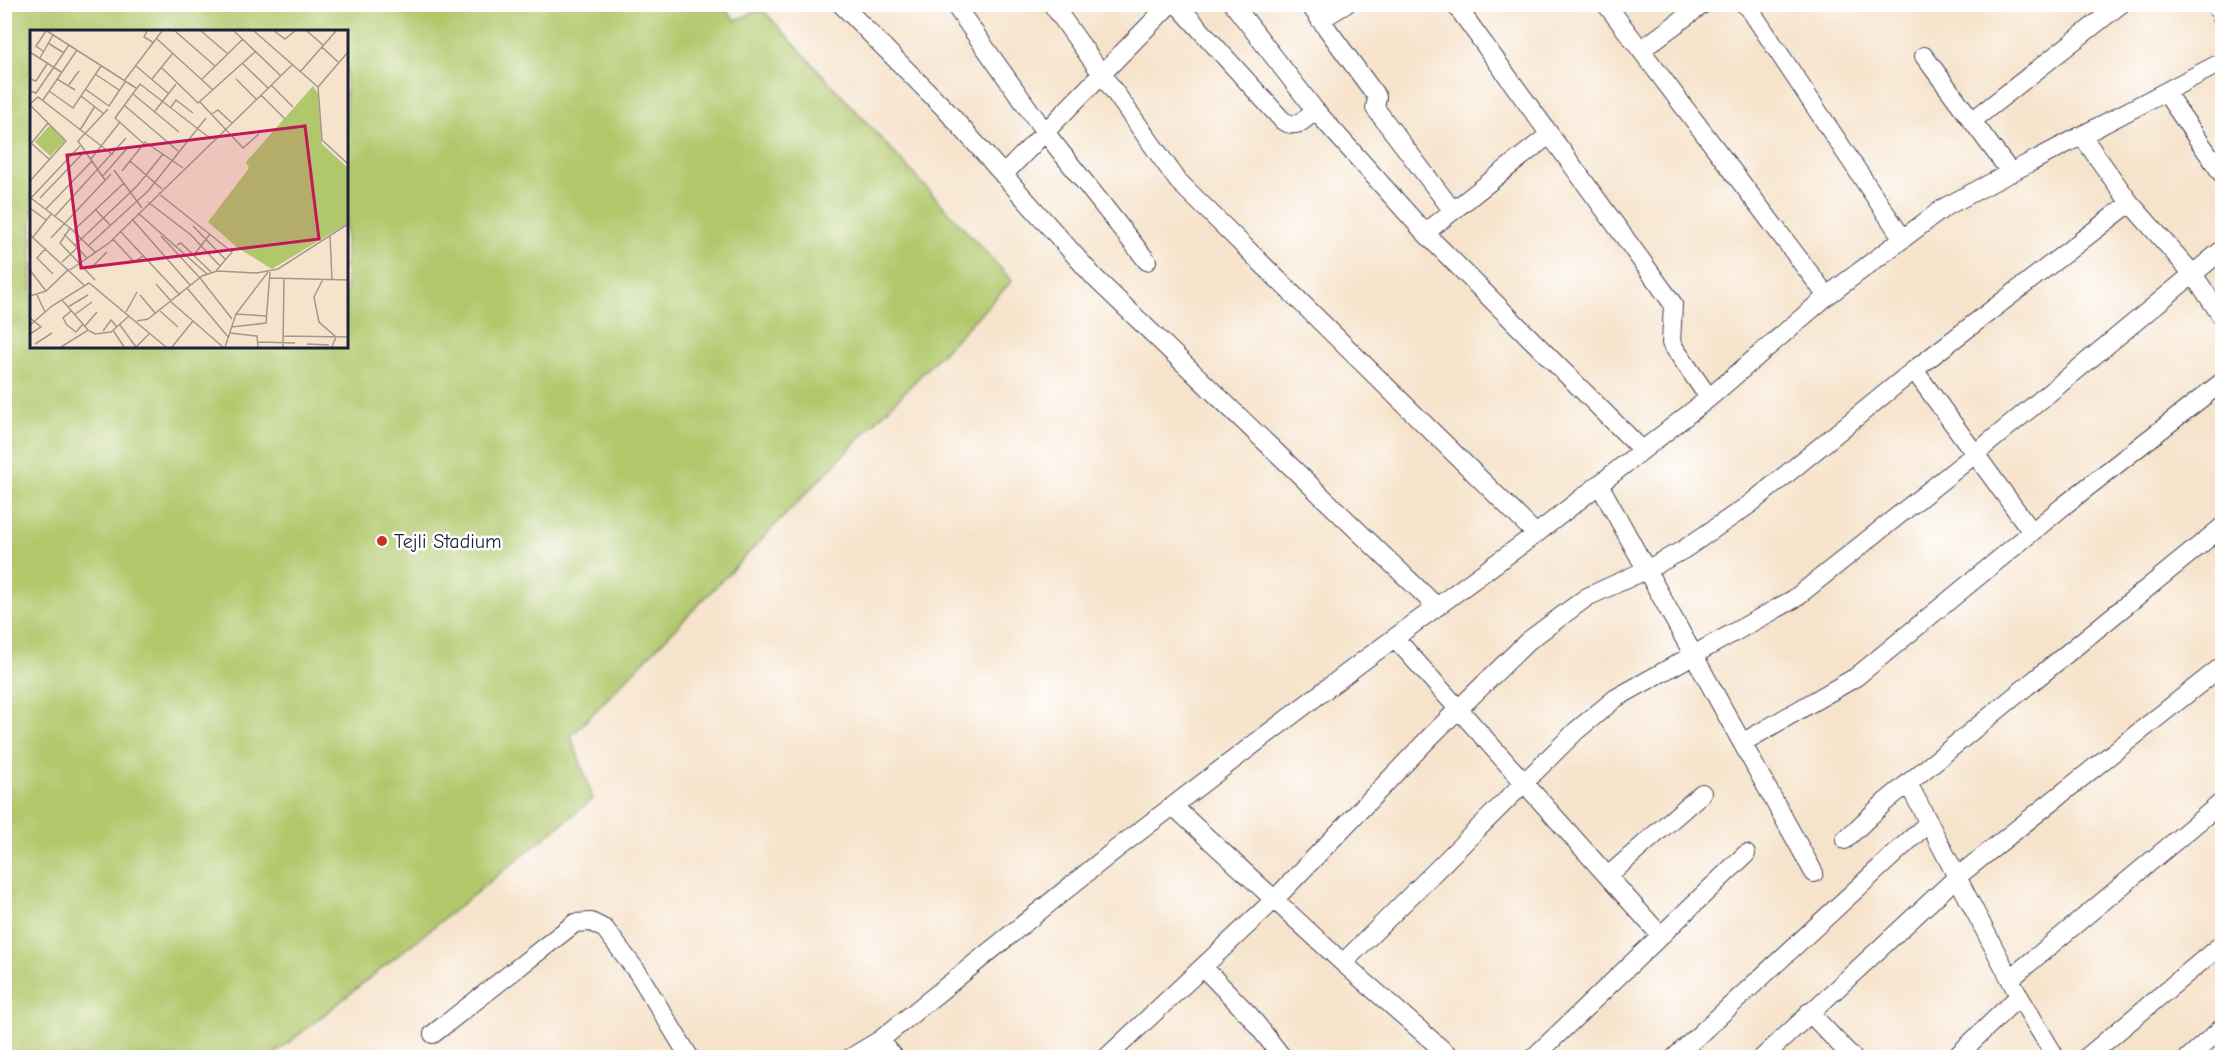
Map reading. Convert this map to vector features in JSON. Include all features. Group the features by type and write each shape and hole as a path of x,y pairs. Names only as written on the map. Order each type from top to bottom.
{"street":[{"path":"841,4 945,110 1095,278 1437,607"},
{"path":"954,4 1045,132 1147,261"},
{"path":"1052,4 1178,181 1536,534"},
{"path":"1003,175 1170,4"},
{"path":"1177,4 1283,122 1291,126 1299,125 1315,110"},
{"path":"1233,4 1315,110 1425,233 1642,450"},
{"path":"1309,4 1377,98 1375,108 1453,211"},
{"path":"1320,20 1346,4"},
{"path":"1455,4 1672,304 1671,343 1708,398"},
{"path":"1606,4 1827,296"},
{"path":"1641,50 1703,4"},
{"path":"1744,4 1749,8 1903,238"},
{"path":"1972,121 2121,4"},
{"path":"2215,4 2223,17"},
{"path":"1924,56 2011,173"},
{"path":"850,1058 880,1041 1106,857 1536,534 1708,398 1827,296 1945,207 2223,62"},
{"path":"2166,93 2223,174"},
{"path":"1425,233 1549,135"},
{"path":"2082,136 2130,203 2193,274 2223,317"},
{"path":"1106,1058 1275,900 1458,709 1528,641 1587,597 1683,550 1750,504 1914,370 2130,203"},
{"path":"1343,963 1576,730 1616,698 1794,599 2223,250"},
{"path":"1914,370 2032,532"},
{"path":"1742,742 1856,677 2032,532 2223,382"},
{"path":"1599,484 1814,873"},
{"path":"1845,840 1908,783 2223,526"},
{"path":"1395,638 1661,936"},
{"path":"1762,1058 1957,877 2223,666"},
{"path":"1908,783 2015,988 2056,1058"},
{"path":"1608,876 1702,793"},
{"path":"1955,1058 2015,988 2223,801"},
{"path":"1173,806 1343,963 1452,1058"},
{"path":"1674,1058 1929,822"},
{"path":"1533,1058 1746,854"},
{"path":"434,1034 575,923 591,922 605,929 638,973 690,1058"},
{"path":"2086,1058 2223,944"},
{"path":"1203,967 1250,1016 1283,1058"},
{"path":"1809,1012 1853,1058"},
{"path":"2188,1058 2223,1028"},
{"path":"880,1041 896,1058"}],"green space":[{"name":"Tejli Stadium","path":"5,5 719,5 736,20 762,9 1012,281 571,736 593,799 271,1057 5,1057"}],"place":[{"name":"Tejli Stadium","path":"382,541"}]}
